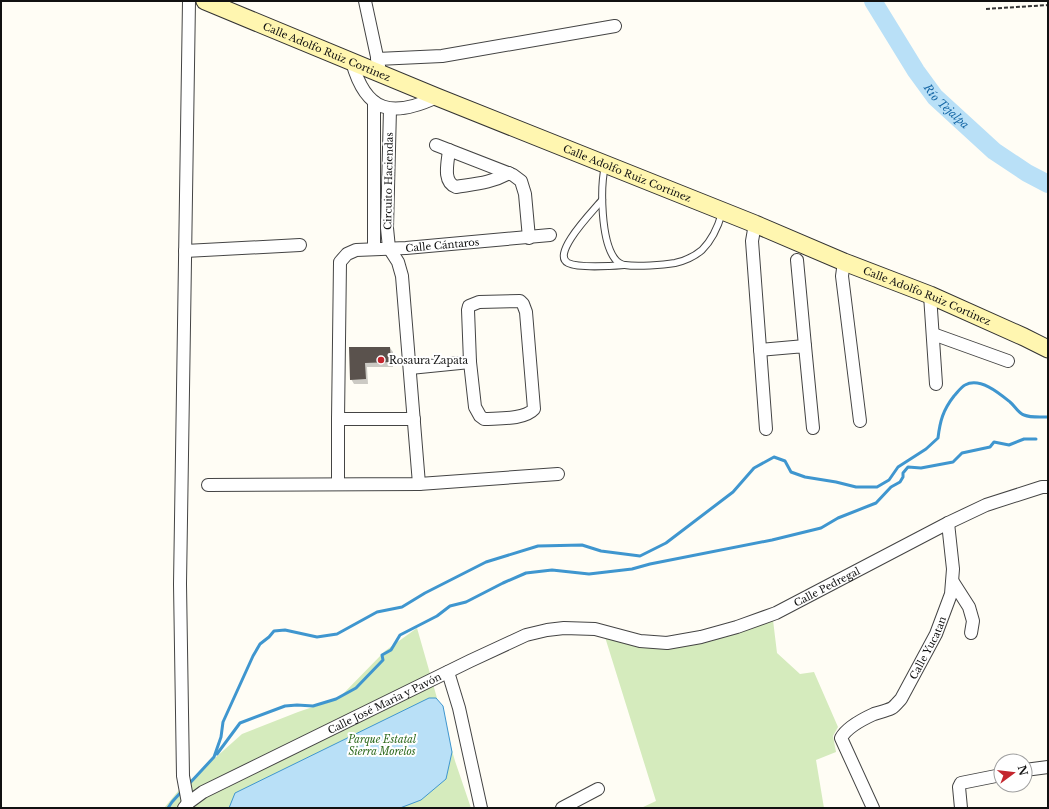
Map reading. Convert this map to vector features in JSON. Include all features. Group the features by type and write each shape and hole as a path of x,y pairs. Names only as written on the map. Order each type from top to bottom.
{"main road":[{"name":"Calle Adolfo Ruiz Cortinez","path":"205,1 352,62 379,66 437,98 606,164 755,224 844,262 930,295 1024,337 1048,350"}],"street":[{"path":"186,802 183,776 180,584 189,1"},
{"path":"365,1 379,66 615,26"},
{"path":"352,62 362,89 374,102 390,109 409,108 422,105 437,98"},
{"name":"Circuito Haciendas","path":"374,102 374,249"},
{"name":"Circuito Haciendas","path":"390,109 386,212 389,248 398,262 402,276 419,484"},
{"path":"436,145 517,177 521,181 525,194 529,238"},
{"path":"449,150 447,178 452,186 456,187 482,183 500,178 509,173"},
{"path":"755,224 752,241 766,429"},
{"name":"Calle Cántaros","path":"338,419 340,262 347,254 356,250 529,238 550,235"},
{"path":"185,251 300,246"},
{"path":"797,260 813,428"},
{"path":"844,262 842,276 860,421"},
{"path":"930,295 936,384"},
{"path":"520,301 526,312 534,409 530,413 520,416 484,419 480,416 475,407 470,362 469,306 479,302 520,301"},
{"path":"933,334 1008,362"},
{"path":"760,350 805,346"},
{"path":"410,368 470,362"},
{"path":"338,484 338,419 414,419"},
{"path":"208,486 419,484 558,474"},
{"name":"Calle Pedregal","path":"596,629 640,641 667,643 701,637 737,627 776,613 948,522 986,505 1042,487 1048,487"},
{"name":"Calle Yucatan","path":"873,808 841,738 846,732 862,720 890,709 901,699 936,634 951,594 953,582 948,522"},
{"path":"953,582 969,607 973,621 971,633"},
{"name":"Calle José Maria y Pavón","path":"186,802 526,635 564,628 596,629"},
{"path":"448,672 459,708 481,808"},
{"path":"1033,769 1048,767"},
{"path":"961,808 959,787 961,783 993,777"},
{"path":"562,808 598,789"}],"lane":[{"path":"606,164 603,178 602,200 604,223 610,250 616,260 624,265"},
{"path":"602,200 566,245 564,260 568,263 602,267 675,263 691,257 701,251 717,231 723,211"}],"path":[{"path":"986,9 1048,5"}],"green space":[{"path":"773,620 777,653 800,674 814,672 838,727 833,736 836,752 816,760 824,808 641,808 656,801 605,637 637,647 672,648 715,640"},
{"name":"Parque Estatal Sierra Morelos","path":"417,628 455,761 471,808 164,808 179,790 242,734 339,698 385,651"}],"water":[{"path":"429,698 436,698 443,706 452,752 446,779 421,800 400,808 229,808 235,793"}],"building":[{"path":"349,347 390,347 391,362 365,363 366,379 350,380"}],"waterway":[{"name":"Río Tejalpa","path":"873,1 916,71 935,97 994,151 1027,173 1048,184"},
{"path":"189,784 214,757 221,737 223,722 253,656 260,644 274,631 285,630 317,637 337,634 377,612 402,607 425,593 486,562 538,546 582,545 601,551 640,556 666,543 733,492 754,468 774,457 785,461 791,472 805,477 856,487 877,487 889,480 898,467 926,449 938,438 941,421 947,406 962,387 971,383 983,384 989,387 1010,402 1020,413 1024,415 1033,417 1048,417"},
{"path":"217,754 240,723 285,706 313,706 336,699 356,688 383,660 382,655 391,650 400,635 437,616 450,606 466,602 526,573 552,570 589,574 632,569 650,564 772,540 821,528 838,518 876,503 891,487 900,482 903,477 903,473 908,467 921,468 953,462 962,453 990,447 994,442 1009,445 1024,439 1036,439"},
{"path":"168,808 182,791"}],"place":[{"name":"Rosaura Zapata","path":"381,360"}]}
